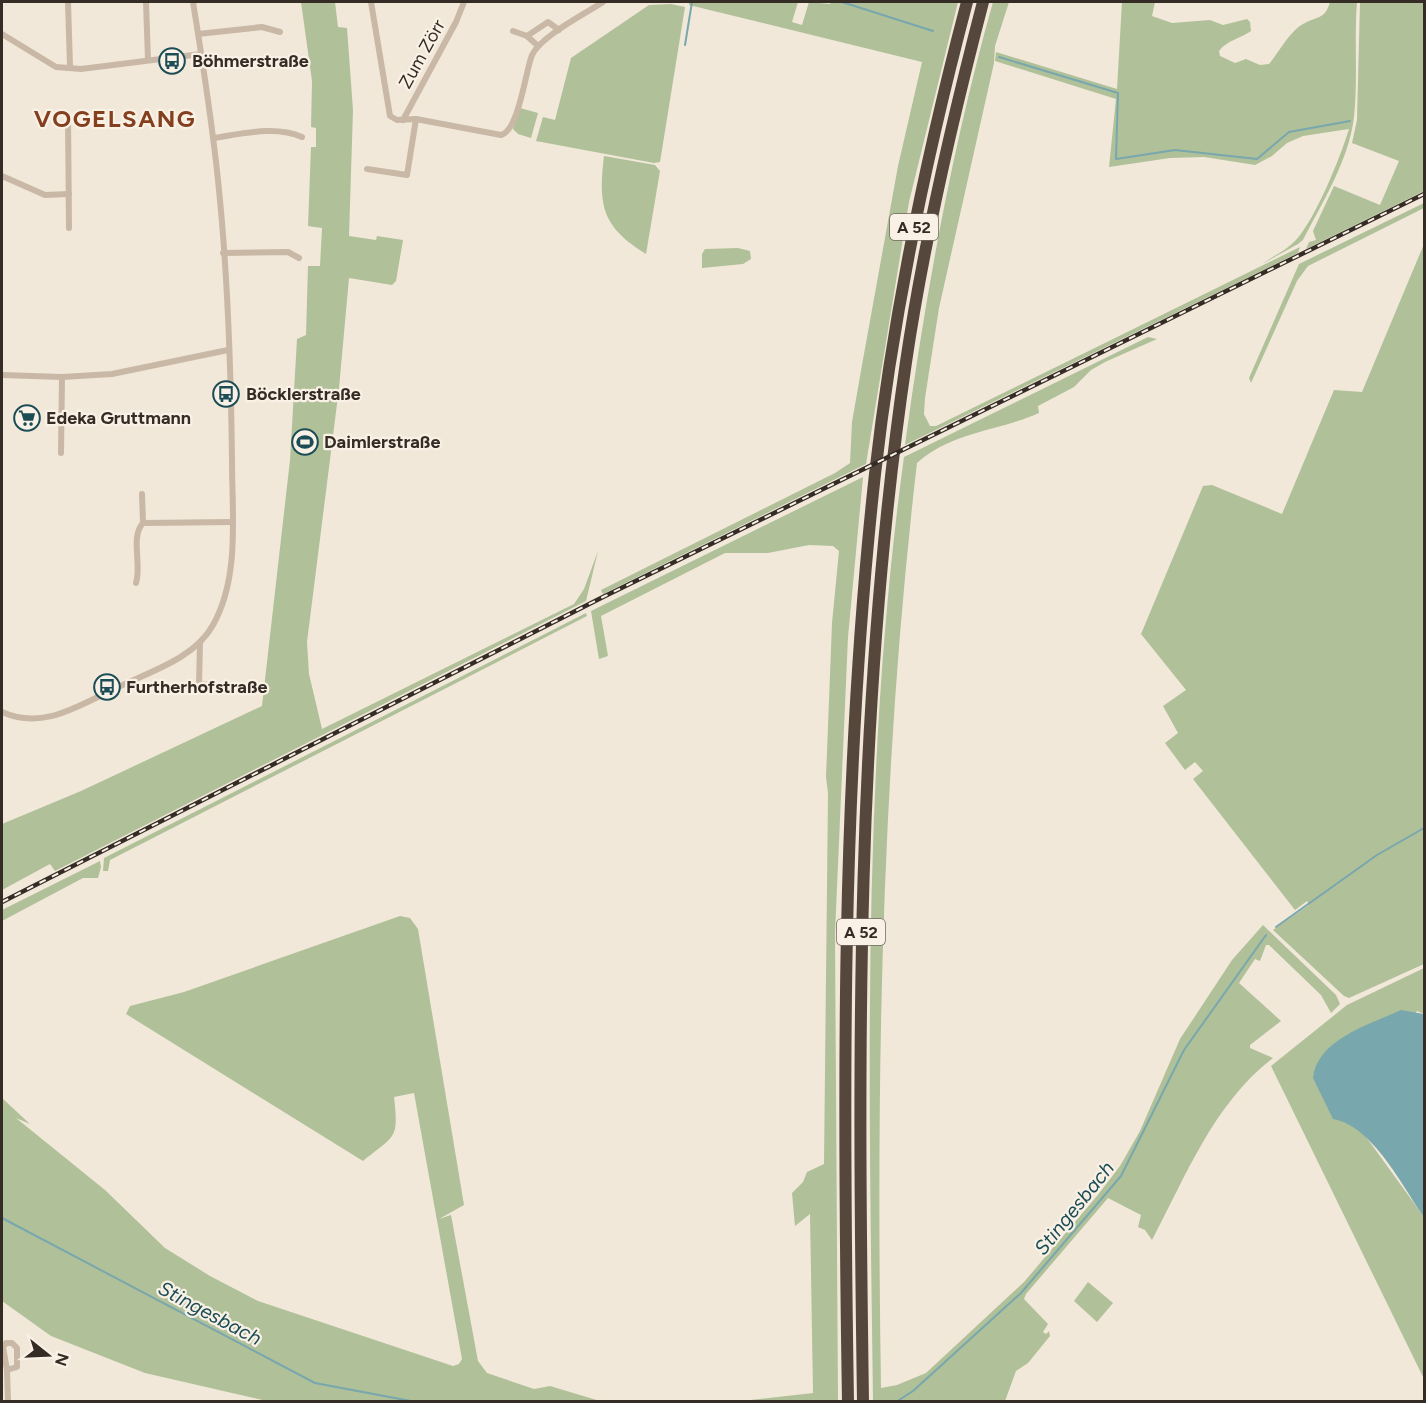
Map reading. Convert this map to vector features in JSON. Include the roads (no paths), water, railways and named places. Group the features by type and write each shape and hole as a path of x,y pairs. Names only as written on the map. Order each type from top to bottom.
{"highway":[{"name":"A 52","path":"848,1401 845,933 860,639 875,473 898,315 919,200 967,2"},
{"name":"A 52","path":"863,1401 861,921 866,772 875,638 892,463 917,292 934,205 983,2"}],"street":[{"path":"68,2 70,66"},
{"path":"146,2 148,60"},
{"path":"2,712 24,719 56,716 176,658 200,642 212,627 223,600 231,563 232,522 228,350 223,253 213,138 194,2"},
{"path":"372,2 388,113 392,118 416,119 494,134 509,132 530,62 538,46 603,2"},
{"name":"Zum Zörr","path":"403,120 456,22 464,2"},
{"path":"527,36 548,22 559,30"},
{"path":"198,34 262,27 280,32"},
{"path":"513,31 527,36 538,46"},
{"path":"2,34 57,67 70,66 78,69 201,54"},
{"path":"68,116 69,228"},
{"path":"367,169 407,175 416,119"},
{"path":"213,138 263,132 292,133 302,137"},
{"path":"2,176 45,195 69,194"},
{"path":"223,253 288,252 299,258"},
{"path":"2,375 62,377 135,370 228,350"},
{"path":"61,453 62,377"},
{"path":"136,583 139,573 137,534 143,524 142,494"},
{"path":"143,524 232,522"},
{"path":"200,642 199,684 256,690"},
{"path":"7,1370 8,1401"}],"water":[{"path":"1401,1010 1424,1014 1424,1217 1374,1145 1347,1124 1333,1119 1313,1078 1317,1064 1324,1053 1335,1043 1361,1027"}],"waterway":[{"path":"685,45 692,2"},
{"path":"842,2 933,31"},
{"path":"999,57 1118,93 1116,159 1175,150 1257,159 1289,132 1350,121"},
{"name":"Stingesbach","path":"1276,927 1377,855 1424,828"},
{"name":"Stingesbach","path":"896,1402 913,1391 1021,1293 1121,1176 1184,1050 1266,935"},
{"name":"Stingesbach","path":"2,1218 315,1383 416,1402"}],"railway":[{"path":"2,902 603,597 1424,194"}],"place":[{"name":"Böhmerstraße","path":"172,61"},
{"name":"Böcklerstraße","path":"226,394"},
{"name":"Edeka Gruttmann","path":"27,418"},
{"name":"Daimlerstraße","path":"305,442"},
{"name":"Furtherhofstraße","path":"107,687"}],"district":[{"name":"VOGELSANG","path":"115,118"}]}
